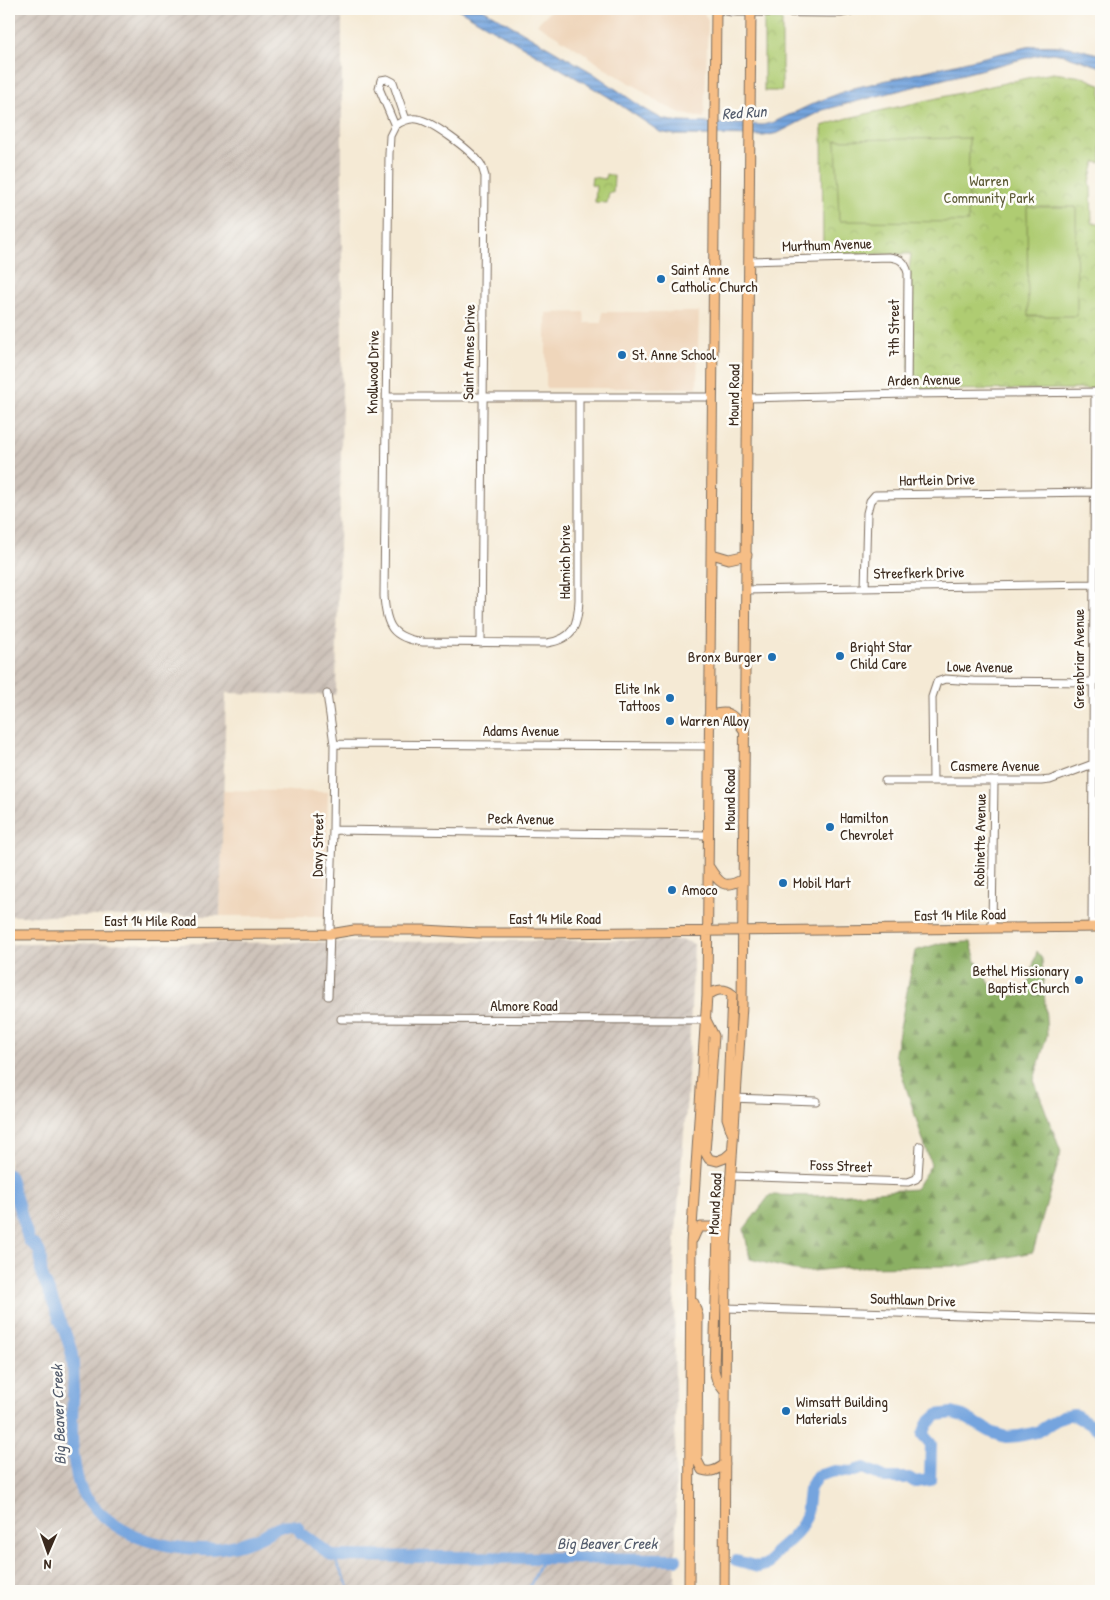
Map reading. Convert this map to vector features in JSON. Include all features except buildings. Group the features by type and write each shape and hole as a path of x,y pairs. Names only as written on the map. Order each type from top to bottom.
{"main road":[{"name":"Mound Road","path":"689,1591 691,1243 707,996 715,9"},
{"name":"Mound Road","path":"724,1591 726,1248 733,1137 732,1098 742,1014 751,11"},
{"path":"712,554 729,559 747,555"},
{"path":"709,716 721,712 730,714 744,730"},
{"path":"708,866 717,880 726,885 743,879"},
{"name":"East 14 Mile Road","path":"9,935 330,934 354,930 502,933 1097,927"},
{"path":"707,996 715,990 725,990 732,994 732,1098"},
{"path":"706,1020 714,1036 705,1152 709,1159 717,1161 725,1158 732,1152"},
{"path":"691,1243 697,1230 701,1227 714,1227 718,1232 714,1370 717,1381 725,1392"},
{"path":"691,1290 698,1316 697,1460 702,1470 708,1472 718,1469 725,1464"}],"street":[{"path":"715,9 732,12 835,13 859,9"},
{"path":"381,80 393,82 406,120 395,126 379,88 381,80"},
{"name":"Saint Annes Drive","path":"406,120 416,119 429,124 454,140 479,162 483,170 485,198 481,643"},
{"name":"Knollwood Drive","path":"395,126 389,142 385,612 388,622 397,634 411,640 481,643"},
{"name":"Murthum Avenue","path":"749,261 889,257 899,258 904,262"},
{"name":"7th Street","path":"904,262 908,273 908,394"},
{"name":"Arden Avenue","path":"748,398 1098,392"},
{"name":"Greenbriar Avenue","path":"1097,927 1093,764 1093,584 1098,564 1094,492 1098,392"},
{"path":"387,397 712,397"},
{"name":"Halmich Drive","path":"481,643 547,643 557,641 568,635 577,623 579,600 579,397"},
{"name":"Hartlein Drive","path":"865,588 867,514 870,501 875,496 1094,492"},
{"name":"Streefkerk Drive","path":"746,590 1093,584"},
{"name":"Lowe Avenue","path":"933,780 932,697 937,682 945,679 1093,682"},
{"name":"Davy Street","path":"327,694 334,744 328,996"},
{"name":"Adams Avenue","path":"334,744 709,746"},
{"name":"Casmere Avenue","path":"885,781 1033,782 1050,780 1101,762"},
{"name":"Robinette Avenue","path":"992,928 994,782"},
{"name":"Peck Avenue","path":"333,830 708,835"},
{"name":"Almore Road","path":"341,1019 706,1020"},
{"path":"732,1098 816,1101"},
{"name":"Foss Street","path":"730,1176 908,1182 916,1179 918,1176 920,1146"},
{"name":"Southlawn Drive","path":"725,1308 1101,1319"}],"shaded area":[{"path":"9,9 340,9 342,22 342,401 336,690 335,695 226,693 220,916 9,916"},
{"path":"552,9 702,9 708,21 704,118 683,114 659,103 537,24"},
{"name":"St. Anne School","path":"584,312 585,323 602,323 602,312 699,312 697,388 546,388 546,313"},
{"path":"223,790 328,792 326,916 220,916"},
{"path":"683,940 694,944 687,1096 674,1256 675,1591 9,1591 9,944"}],"green space":[{"path":"764,19 782,20 782,91 764,91"},
{"name":"Warren Community Park","path":"1053,73 1083,77 1101,85 1101,163 1095,162 1089,185 1091,187 1092,223 1101,223 1101,339 1098,339 1098,348 1095,349 1098,365 1101,365 1101,389 912,390 909,384 909,270 911,254 823,255 822,126 848,118"},
{"path":"969,138 968,222 839,221 836,140"},
{"path":"606,174 614,176 613,193 609,193 607,203 595,202 596,186 591,185 592,177 605,179"},
{"path":"1027,207 1076,207 1077,316 1028,316"},
{"path":"971,942 976,962 984,968 992,987 1002,994 1022,994 1029,981 1037,951 1042,959 1047,1035 1034,1080 1061,1152 1033,1252 962,1266 851,1267 802,1272 750,1259 744,1229 770,1195 820,1196 915,1189 931,1165 895,1053 915,951 941,943"}],"water":[{"name":"Red Run","path":"458,9 483,9 593,73 662,119 679,122 763,125 854,88 1031,46 1050,45 1067,47 1101,55 1101,67 1065,55 1052,53 823,110 778,133 764,136 675,135 660,132 607,96"}],"waterway":[{"name":"Big Beaver Creek","path":"9,1175 29,1241 39,1250 41,1273 71,1349 74,1376 72,1442 78,1482 85,1497 100,1513 124,1531 161,1544 181,1548 211,1549 245,1542 281,1526 291,1525 297,1526 301,1533 333,1556 676,1559"},
{"name":"Big Beaver Creek","path":"736,1561 758,1567 769,1564 775,1553 801,1527 806,1516 809,1490 817,1476 835,1471 851,1472 864,1468 886,1478 909,1478 915,1482 930,1480 931,1444 923,1435 927,1424 937,1415 952,1413 963,1416 993,1433 1006,1437 1037,1432 1063,1416 1074,1414 1101,1431"},
{"name":"Big Beaver Creek","path":"333,1556 351,1591"},
{"name":"Big Beaver Creek","path":"528,1591 542,1559"}],"place":[{"name":"Saint Anne Catholic Church","path":"661,279"},
{"name":"St. Anne School","path":"622,355"},
{"name":"Bright Star Child Care","path":"840,656"},
{"name":"Bronx Burger","path":"772,657"},
{"name":"Elite Ink Tattoos","path":"670,698"},
{"name":"Warren Alloy","path":"670,721"},
{"name":"Hamilton Chevrolet","path":"830,827"},
{"name":"Mobil Mart","path":"783,883"},
{"name":"Amoco","path":"672,890"},
{"name":"Bethel Missionary Baptist Church","path":"1079,980"},
{"name":"Wimsatt Building Materials","path":"786,1411"}]}
